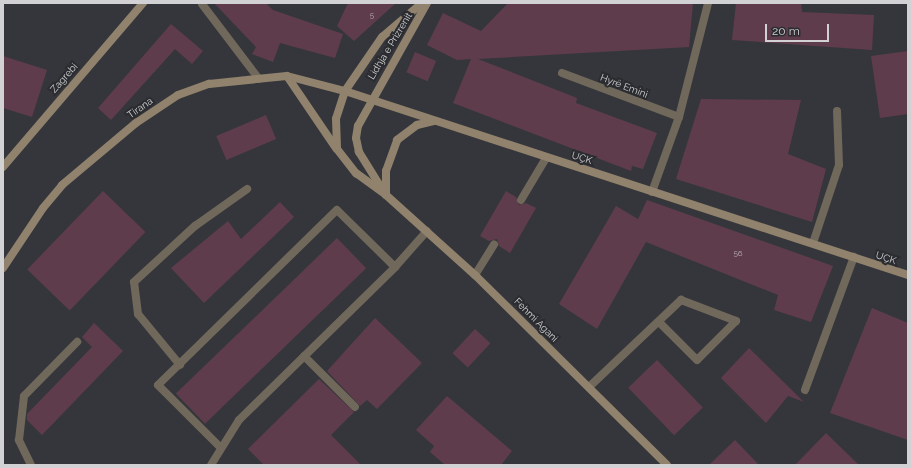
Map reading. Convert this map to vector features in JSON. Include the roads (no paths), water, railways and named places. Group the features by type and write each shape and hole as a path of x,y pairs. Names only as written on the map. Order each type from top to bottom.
{"main road":[{"name":"Zagrebi","path":"3,167 143,3"},
{"name":"Lidhja e Prizrenit","path":"345,91 382,37 422,3"},
{"name":"Lidhja e Prizrenit","path":"370,100 427,3"},
{"name":"Tirana","path":"3,268 62,185 136,123 178,94 209,84 286,76 345,91"},
{"name":"Fehmi Agani","path":"286,76 337,150 356,173 386,195 475,275 667,465"},
{"name":"UÇK","path":"345,91 546,158 908,275"},
{"path":"337,150 336,119 345,91"},
{"name":"Fehmi Agani","path":"370,100 356,138 366,166 386,195"},
{"path":"386,195 386,170 397,140 417,125 435,121"}],"street":[{"path":"652,192 679,117 708,3"},
{"path":"202,4 259,79"},
{"name":"Hyrë Emini","path":"562,73 679,117"},
{"path":"813,244 839,165 837,111"},
{"path":"521,200 546,158"},
{"path":"180,364 138,314 134,282 195,226 247,189"},
{"path":"221,448 158,386 337,210 395,267"},
{"path":"211,465 236,423 395,267 427,231"},
{"path":"475,275 494,244"},
{"path":"805,390 854,257"},
{"path":"589,387 681,300 736,321 697,360 659,322"},
{"path":"32,465 19,440 24,396 77,342"},
{"path":"304,356 355,407"}]}
